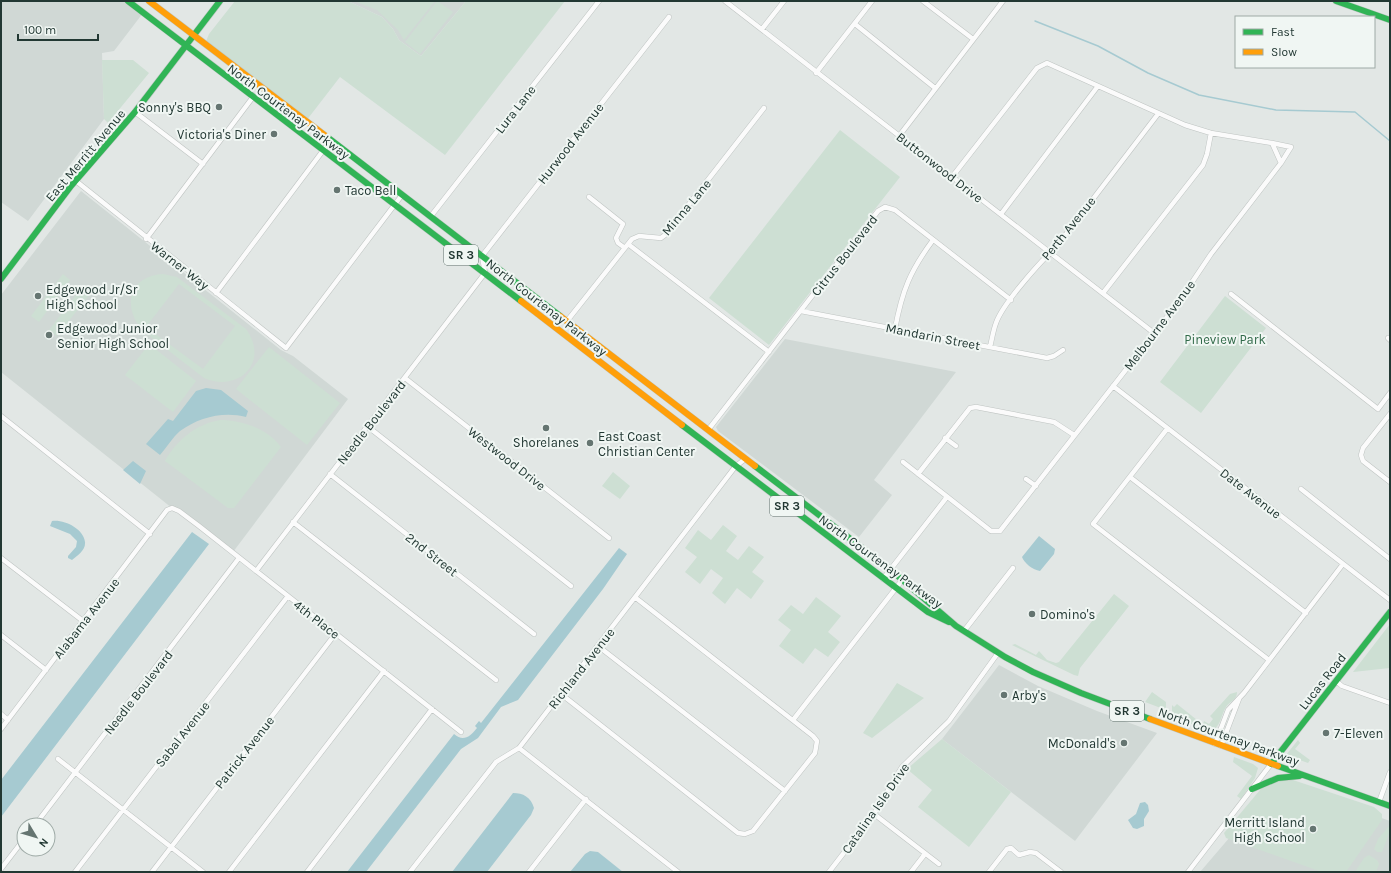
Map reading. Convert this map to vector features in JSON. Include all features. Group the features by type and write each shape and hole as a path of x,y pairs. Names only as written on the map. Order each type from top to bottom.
{"main road":[{"name":"North Courtenay Parkway","path":"128,1 394,205 485,272 735,467 928,612 956,626 998,653 1033,672 1081,693 1214,744 1390,806"},
{"name":"North Courtenay Parkway","path":"149,1 903,579 956,626"},
{"name":"East Merritt Avenue","path":"1,279 76,181 135,112 187,46 220,1"},
{"path":"1336,1 1390,20"},
{"name":"Lucas Road","path":"1271,764 1390,612"},
{"path":"1252,789 1268,780 1282,776 1304,776"}],"street":[{"name":"Lura Lane","path":"431,216 599,1"},
{"name":"Buttonwood Drive","path":"725,1 1154,333"},
{"path":"762,29 784,1"},
{"path":"816,72 872,1"},
{"path":"923,1 973,39"},
{"path":"899,136 1003,1"},
{"name":"Hurwood Avenue","path":"482,256 669,17"},
{"path":"855,24 935,88"},
{"path":"952,177 1037,68 1043,64 1050,64 1185,126 1211,133 1272,143 1281,163"},
{"path":"1001,214 1098,86"},
{"path":"146,238 254,97"},
{"name":"Minna Lane","path":"567,321 632,239 638,236 661,238 665,235 764,108"},
{"path":"135,112 203,164"},
{"name":"Perth Avenue","path":"990,347 996,323 1011,300 1158,114"},
{"path":"1104,293 1203,165 1207,154 1211,133"},
{"path":"216,293 331,140"},
{"name":"Melbourne Avenue","path":"947,497 991,531 998,531 1004,528 1074,435 1154,333 1211,254 1281,163 1291,147 1272,143"},
{"name":"Warner Way","path":"76,181 286,348 394,205"},
{"path":"394,205 402,195"},
{"path":"589,197 622,224 616,238 618,243 626,246 769,352"},
{"name":"Citrus Boulevard","path":"708,430 881,208 885,207 895,210 1011,300"},
{"path":"895,329 907,281 915,266 933,240"},
{"path":"482,256 485,272"},
{"name":"Needle Boulevard","path":"256,571 485,272"},
{"path":"1231,294 1378,409 1390,393"},
{"name":"Mandarin Street","path":"801,311 1046,358 1054,356 1063,350"},
{"name":"Westwood Drive","path":"405,378 609,538"},
{"name":"Date Avenue","path":"1113,386 1390,600"},
{"path":"918,474 966,411 970,408 976,407 1054,422 1074,435"},
{"path":"1390,414 1363,448 1361,455 1362,461 1390,482"},
{"path":"1,416 150,534"},
{"path":"368,426 571,586"},
{"path":"1167,428 1092,524 1269,660"},
{"path":"946,438 956,446"},
{"name":"Richland Avenue","path":"410,872 496,762 519,748 636,598 735,467 745,459"},
{"path":"883,579 947,497 903,462"},
{"name":"2nd Street","path":"330,474 534,634"},
{"path":"1130,477 1306,613"},
{"path":"1026,478 1036,486"},
{"path":"1301,489 1390,559"},
{"name":"Alabama Avenue","path":"1,729 167,510 172,508"},
{"name":"4th Place","path":"172,508 179,511 336,633 460,732"},
{"path":"293,522 496,680"},
{"path":"1,558 83,621"},
{"name":"Needle Boulevard","path":"41,817 239,558"},
{"path":"1214,744 1228,710 1240,698 1343,564"},
{"path":"964,631 1013,568"},
{"path":"793,720 903,579"},
{"name":"Sabal Avenue","path":"75,872 288,596"},
{"path":"561,694 738,833 745,834 753,831 815,753 817,744 816,738 636,598"},
{"name":"Patrick Avenue","path":"152,872 336,633"},
{"path":"1,635 46,670"},
{"path":"598,646 785,791"},
{"name":"Catalina Isle Drive","path":"829,872 874,814 902,767 949,721 998,653"},
{"path":"229,872 384,671"},
{"path":"1336,681 1342,686 1390,703"},
{"path":"1221,746 1240,698"},
{"path":"307,872 432,709"},
{"path":"1,714 8,720"},
{"path":"519,748 678,872"},
{"path":"58,759 203,872"},
{"path":"1188,872 1271,764"},
{"path":"1380,802 1390,772"},
{"path":"529,872 586,799"},
{"path":"874,814 939,864"},
{"path":"989,872 1007,849 1011,848 1019,855 1030,852 1036,853 1061,872"},
{"path":"1,869 16,849"},
{"path":"911,872 925,854"}],"shaded area":[{"path":"1,1 127,1 143,13 114,51 102,53 104,119 28,221 1,202"},
{"path":"348,1 466,1 421,56 399,40 393,29 382,17"},
{"path":"81,191 281,350 293,356 348,399 233,552 172,508 1,372 1,295"},
{"path":"785,339 956,372 874,480 892,495 859,537 718,431 716,427"},
{"path":"999,665 1038,686 1097,711 1157,733 1075,841 942,739"},
{"name":"Merritt Island High School","path":"1305,791 1390,821 1390,872 1200,872 1230,837"}],"green space":[{"path":"235,1 348,1 382,17 393,29 399,40 421,56 466,1 565,1 445,155 340,77 306,121 205,44 209,34"},
{"path":"354,1 435,1 404,40 398,30 377,10"},
{"path":"437,1 453,12 420,54 405,42"},
{"path":"102,60 133,60 149,73 108,123 104,119"},
{"path":"840,130 900,177 769,345 709,298"},
{"path":"63,274 70,280 39,322 31,316"},
{"path":"163,274 177,277 246,329 253,341 254,353 252,363 247,372 239,378 229,381 217,382 204,378 142,330 132,311 132,294 136,286 143,280 152,276","holes":["179,284 235,326 203,369 146,327"]},
{"path":"82,287 90,294 57,336 49,330"},
{"name":"Pineview Park","path":"1225,296 1266,328 1201,413 1160,382"},
{"path":"149,344 196,381 173,412 125,375"},
{"path":"269,347 340,403 307,445 236,389"},
{"path":"220,420 228,420 254,427 269,435 281,447 234,508 228,508 165,461 175,446 188,434 203,425"},
{"path":"613,472 630,486 620,499 602,486"},
{"path":"723,525 737,536 726,551 738,560 749,546 764,557 752,572 764,581 751,599 737,588 725,604 712,593 723,578 711,569 700,584 685,572 697,557 685,548 698,530 711,540"},
{"path":"1114,594 1129,606 1080,668 1078,676 1012,645 1015,644 1036,655 1039,651 1047,660 1056,663 1059,662"},
{"path":"816,597 841,616 828,632 840,642 828,657 815,648 803,664 779,646 791,630 778,620 791,605 803,614"},
{"path":"1390,624 1390,668 1353,672"},
{"path":"897,683 924,698 872,738 863,733"},
{"path":"1152,692 1166,702 1166,710 1145,702"},
{"path":"1237,692 1235,699 1224,710 1216,728 1213,730 1204,728 1204,721 1209,724 1213,719 1210,716 1230,694"},
{"path":"1177,704 1197,720 1196,723 1191,724 1175,718 1172,715 1172,705 1174,707"},
{"path":"942,739 1011,792 969,847 918,807 932,790 907,769"},
{"path":"1298,740 1300,743 1295,749 1310,760 1308,763 1286,755"},
{"path":"1234,757 1253,764 1258,768 1255,778 1241,799 1237,796 1252,776 1233,762"},
{"name":"Merritt Island High School","path":"1290,779 1374,807 1382,814 1382,820 1346,872 1322,872 1226,838 1224,833 1265,784"},
{"path":"1390,825 1390,831 1382,852 1377,852 1374,849 1378,839"},
{"path":"1369,855 1377,860 1379,864 1376,872 1355,872 1364,858"}],"water":[{"path":"206,388 221,390 248,411 246,417 238,415 220,415 195,422 180,431 160,455 146,444 168,419 173,421 196,391"},
{"path":"133,461 146,471 140,484 123,470"},
{"path":"52,521 67,523 73,526 84,537 84,548 72,560 68,558 68,556 76,547 77,541 70,534 50,526"},
{"path":"192,532 209,544 1,817 1,780"},
{"path":"1039,536 1055,549 1054,554 1040,571 1029,566 1022,557"},
{"path":"619,548 627,554 603,589 518,700 501,707 478,738 461,749 366,872 347,872 454,734 460,738 463,738 469,736 477,728 475,726 479,721 481,723"},
{"path":"513,793 529,798 534,808 531,815 487,872 452,872"},
{"path":"1145,802 1148,805 1149,811 1144,819 1144,826 1137,829 1133,828 1128,820 1136,814 1140,803"},
{"path":"590,851 598,852 623,872 570,872 585,854"}],"waterway":[{"path":"1035,21 1098,46 1148,73 1199,95 1276,110 1355,112 1390,141"}],"traffic: fast":[{"path":"128,1 521,301"},
{"path":"1,279 71,186 135,112 220,1"},
{"path":"1336,1 1390,20"},
{"path":"327,137 560,316"},
{"path":"682,425 928,612 949,622"},
{"path":"755,466 891,570 956,626 1005,657 1033,672 1081,693 1150,719"},
{"path":"1271,764 1390,612"},
{"path":"1278,766 1390,806"},
{"path":"1252,789 1278,778 1299,776"}],"traffic: slow":[{"path":"149,1 327,137"},
{"path":"521,301 682,425"},
{"path":"560,316 755,466"},
{"path":"1150,719 1278,766"}],"place":[{"name":"Sonny's BBQ","path":"219,107"},
{"name":"Victoria's Diner","path":"274,134"},
{"name":"Taco Bell","path":"337,190"},
{"name":"Edgewood Jr/Sr High School","path":"38,296"},
{"name":"Edgewood Junior Senior High School","path":"49,335"},
{"name":"Shorelanes","path":"546,428"},
{"name":"East Coast Christian Center","path":"590,443"},
{"name":"Domino's","path":"1032,614"},
{"name":"Arby's","path":"1004,695"},
{"name":"7-Eleven","path":"1326,733"},
{"name":"McDonald's","path":"1124,743"},
{"name":"Merritt Island High School","path":"1313,829"}]}
